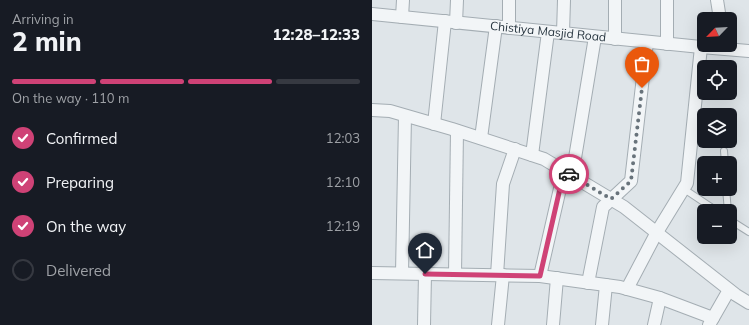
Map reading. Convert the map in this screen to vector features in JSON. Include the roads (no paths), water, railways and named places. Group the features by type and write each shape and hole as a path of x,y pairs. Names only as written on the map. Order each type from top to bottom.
{"street":[{"path":"402,17 403,0"},
{"path":"434,124 450,22 457,0"},
{"path":"509,0 509,28"},
{"path":"563,33 564,0"},
{"path":"615,0 615,39"},
{"path":"668,0 668,44"},
{"path":"717,0 719,12"},
{"name":"Chistiya Masjid Road","path":"372,14 697,47"},
{"path":"482,138 496,26"},
{"path":"532,155 548,32"},
{"path":"540,276 564,171 575,158 595,36"},
{"path":"588,283 603,207 631,181 646,42"},
{"name":"Chistiya Masjid Road","path":"737,49 749,51"},
{"path":"627,289 657,232 687,183 700,52"},
{"path":"372,110 390,112 434,124 482,138 544,159 624,207 729,290 749,303"},
{"path":"402,274 405,116"},
{"path":"455,274 457,131"},
{"path":"498,325 503,184 515,149"},
{"path":"372,273 540,276 558,278 627,289 660,298 711,322 729,290"},
{"path":"424,325 425,274"},
{"path":"553,325 558,278"},
{"path":"602,325 606,286"},
{"path":"654,325 660,298"}],"lane":[{"path":"724,151 724,156"},
{"path":"684,189 706,204"},
{"path":"737,224 749,232"}]}
